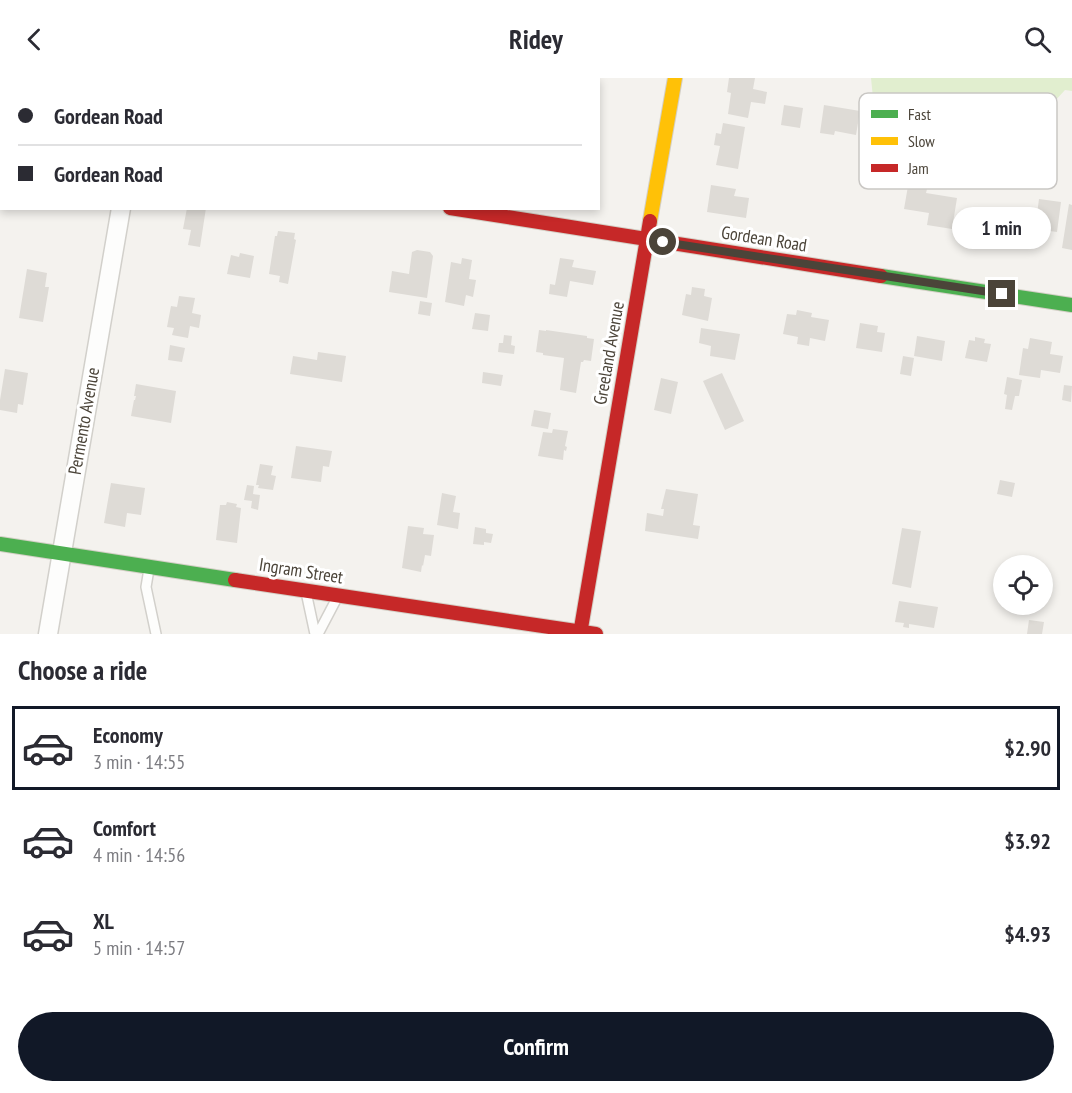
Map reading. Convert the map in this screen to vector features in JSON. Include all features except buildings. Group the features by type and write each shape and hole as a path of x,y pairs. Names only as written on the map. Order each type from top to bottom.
{"street":[{"name":"Greeland Avenue","path":"581,633 675,78"},
{"name":"Permento Avenue","path":"48,634 121,210"},
{"name":"Gordean Road","path":"462,210 1072,305"},
{"name":"Ingram Street","path":"0,544 596,634"}],"lane":[{"path":"149,567 146,587 156,634"},
{"path":"306,590 317,634"},
{"path":"317,634 338,595"}],"green space":[{"path":"871,78 1072,78 1072,91 1065,90 1057,99 1057,93 872,93"}],"traffic: fast":[{"path":"881,276 1072,305"},
{"path":"0,544 235,580"}],"traffic: slow":[{"path":"650,221 675,78"}],"traffic: jam":[{"path":"463,210 881,276"},
{"path":"580,634 650,221"},
{"path":"235,580 596,634"}],"route":[{"path":"663,242 1002,294"}]}
